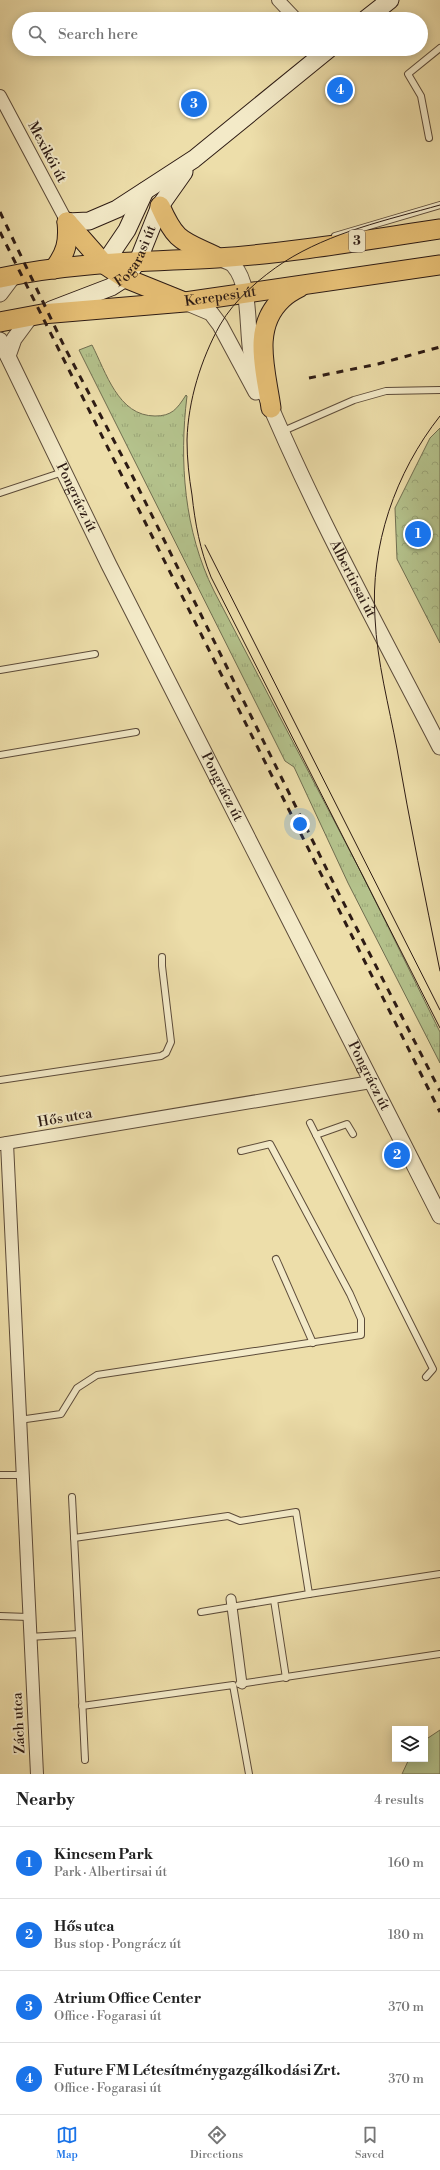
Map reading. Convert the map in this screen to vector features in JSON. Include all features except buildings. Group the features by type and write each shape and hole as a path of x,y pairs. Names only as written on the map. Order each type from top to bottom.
{"main road":[{"path":"375,12 390,0"},
{"name":"Fogarasi út","path":"104,264 127,230 145,191 194,159 319,56"},
{"name":"Fogarasi út","path":"37,315 111,287 125,278 138,261 160,206 172,187 194,159"},
{"path":"68,222 89,221 99,217 145,191"},
{"path":"160,206 170,228 180,239 226,262"},
{"path":"68,222 104,264 125,278 186,302"},
{"path":"54,269 64,256 68,246 68,222"},
{"name":"3","path":"8,276 54,269 138,261 184,259 226,262 308,248 440,229"},
{"name":"Kerepesi út","path":"0,322 37,315 186,302 440,265"},
{"path":"271,408 262,360 263,337 271,313 282,298 302,285"}],"street":[{"path":"278,0 289,12"},
{"name":"Mexikói út","path":"0,96 68,222"},
{"name":"Albertirsai út","path":"226,262 241,278 245,294 252,361 281,432 324,520 440,747"},
{"path":"0,294 8,276"},
{"name":"Albertirsai út","path":"186,302 211,313 220,324 254,389 271,408"},
{"path":"8,356 14,338 37,315"},
{"name":"Pongrácz út","path":"0,340 109,565 440,1216"},
{"name":"Hős utca","path":"4,1144 371,1082"},
{"name":"Zách utca","path":"4,1144 37,1774"},
{"path":"232,1603 238,1684"}],"lane":[{"path":"429,138 421,96 408,74 440,48"},
{"path":"308,248 362,228 440,205"},
{"path":"281,432 354,400 386,391 440,390"},
{"path":"0,493 64,471"},
{"path":"0,670 95,654"},
{"path":"0,755 136,732"},
{"path":"0,1080 161,1056 166,1053 171,1042 162,957"},
{"path":"310,1123 433,1369 426,1377"},
{"path":"316,1135 347,1124 354,1134"},
{"path":"19,1420 61,1414 77,1388 97,1375 361,1335 361,1319 350,1294 270,1144 241,1151"},
{"path":"276,1259 312,1343"},
{"path":"0,1475 22,1475"},
{"path":"72,1497 85,1760"},
{"path":"74,1538 228,1516 240,1521 296,1512 309,1594"},
{"path":"201,1612 232,1603 274,1600 440,1574"},
{"path":"274,1600 286,1678"},
{"path":"0,1616 28,1617"},
{"path":"29,1637 79,1634"},
{"path":"82,1706 286,1678 440,1654"},
{"path":"238,1684 249,1774"}],"green space":[{"path":"92,345 115,391 122,401 132,409 142,414 155,416 166,415 174,411 186,395 187,396 184,445 186,495 190,520 204,568 214,591 363,876 440,1032 440,1063 348,883 294,767 285,761 79,350"},
{"path":"440,428 440,643 397,559 395,508 430,438"},
{"path":"440,1730 440,1774 402,1774 408,1762 428,1762 428,1738"}],"tram line":[{"path":"440,205 360,228 321,243 284,262 266,275 240,298 220,325 201,366 190,410 187,440 189,475 196,526 211,577 440,1028"},
{"path":"440,416 410,461 398,486 382,537 377,564 375,591 375,618 378,651 440,971"},
{"path":"205,545 440,1010"}],"railway":[{"path":"0,212 65,348 131,473 336,888 440,1091"},
{"path":"0,232 440,1112"},
{"path":"309,378 378,364 440,347"}],"place":[{"name":"Future FM Létesítménygazgálkodási Zrt.","path":"340,90"},
{"name":"Atrium Office Center","path":"194,104"},
{"name":"Kincsem Park","path":"418,534"},
{"name":"Hős utca","path":"397,1155"}]}
